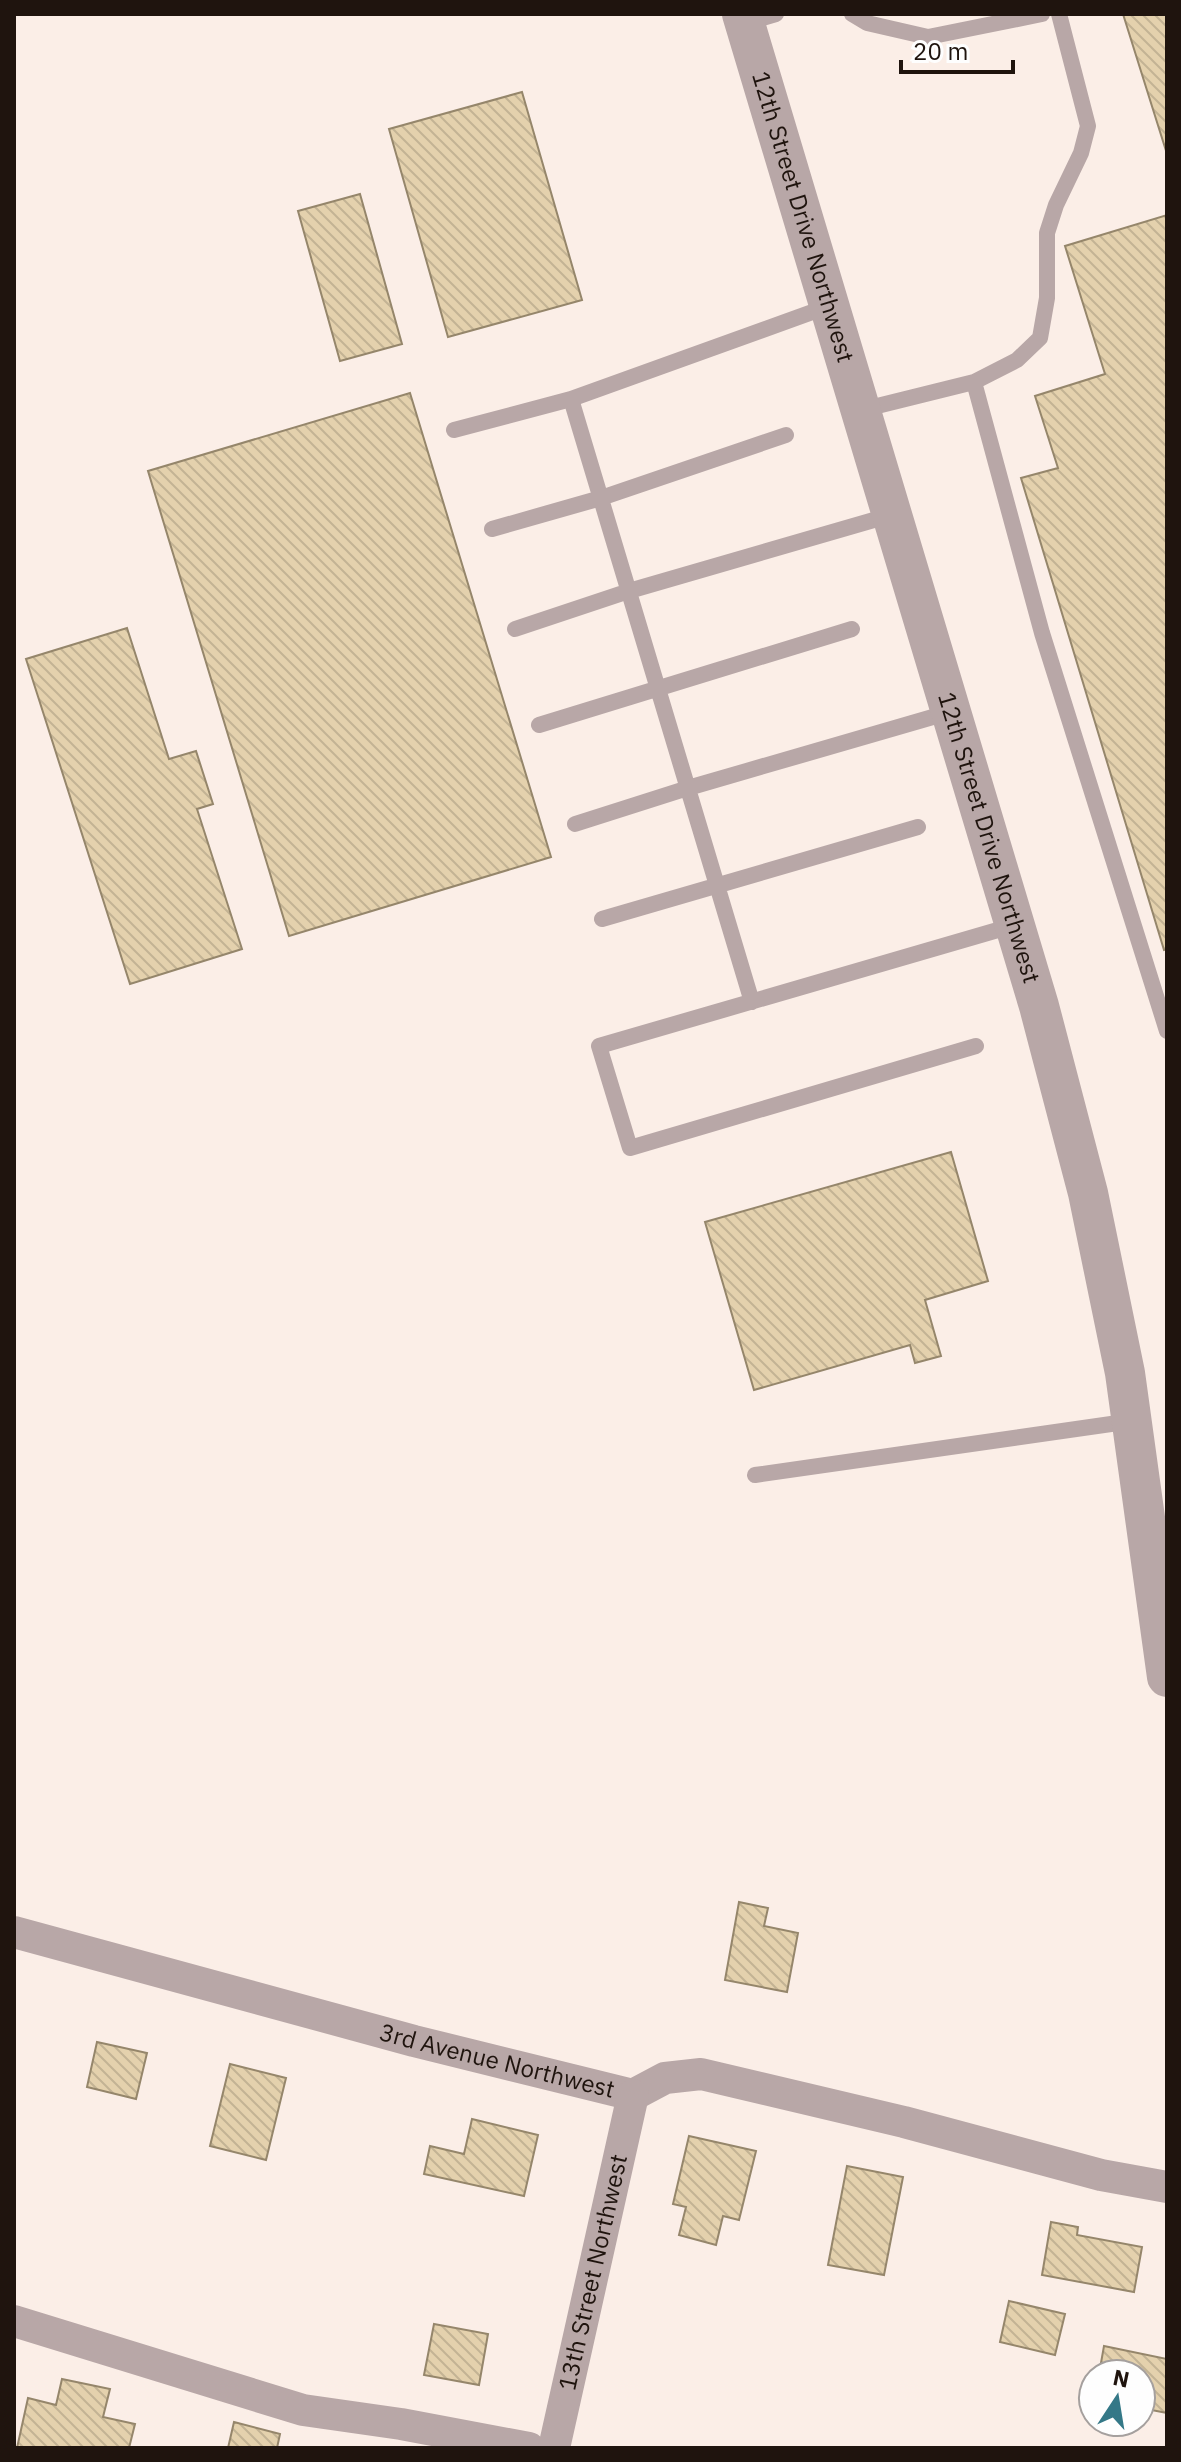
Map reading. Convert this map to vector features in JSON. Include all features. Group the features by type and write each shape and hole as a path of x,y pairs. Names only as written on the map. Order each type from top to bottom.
{"street":[{"name":"12th Street Drive Northwest","path":"754,17 829,306 1039,1006 1088,1193 1125,1373 1167,1677"},
{"name":"3rd Avenue Northwest","path":"14,1932 414,2041 633,2095 665,2078 701,2074 904,2122 1101,2175 1167,2187"},
{"name":"13th Street Northwest","path":"554,2448 633,2095"},
{"path":"14,2321 303,2410 401,2424 529,2448"}],"lane":[{"path":"852,14 867,23 928,37 1042,14"},
{"path":"860,410 974,382 1017,360 1040,338 1047,298 1047,233 1056,205 1081,153 1088,126 1059,14"},
{"path":"454,430 571,399 829,306"},
{"path":"974,382 1042,633 1167,1031"},
{"path":"571,399 752,1002"},
{"path":"492,529 601,498 786,435"},
{"path":"515,629 629,591 891,515"},
{"path":"539,725 852,629"},
{"path":"575,824 950,712"},
{"path":"602,919 918,827"},
{"path":"976,1046 630,1148 599,1046 1015,925"},
{"path":"755,1475 1132,1421"}],"building":[{"path":"1123,14 1167,14 1167,154"},
{"path":"522,92 582,300 448,337 389,129"},
{"path":"360,194 402,344 340,361 298,211"},
{"path":"1167,215 1167,949 1164,950 1021,478 1058,468 1035,396 1105,374 1065,246"},
{"path":"410,393 551,857 289,936 148,471"},
{"path":"127,628 169,759 196,751 213,804 197,809 242,949 130,984 26,659"},
{"path":"951,1152 988,1281 925,1300 941,1356 915,1363 910,1345 754,1390 705,1222"},
{"path":"739,1902 768,1908 764,1926 798,1933 787,1992 725,1980"},
{"path":"97,2042 147,2053 136,2099 87,2087"},
{"path":"230,2064 286,2078 266,2160 210,2146"},
{"path":"472,2119 538,2135 524,2196 424,2174 430,2146 464,2154"},
{"path":"689,2136 756,2151 739,2220 723,2216 716,2245 679,2235 686,2207 673,2204"},
{"path":"847,2166 903,2177 884,2275 828,2265"},
{"path":"1051,2222 1078,2227 1077,2235 1142,2247 1134,2292 1042,2275"},
{"path":"1009,2301 1065,2314 1055,2355 1000,2342"},
{"path":"434,2324 488,2334 479,2385 424,2375"},
{"path":"1104,2346 1167,2359 1167,2413 1157,2411 1157,2358 1102,2358"},
{"path":"62,2379 110,2389 103,2417 135,2424 129,2448 17,2448 28,2398 56,2405"},
{"path":"234,2422 280,2434 277,2448 228,2448"}]}
